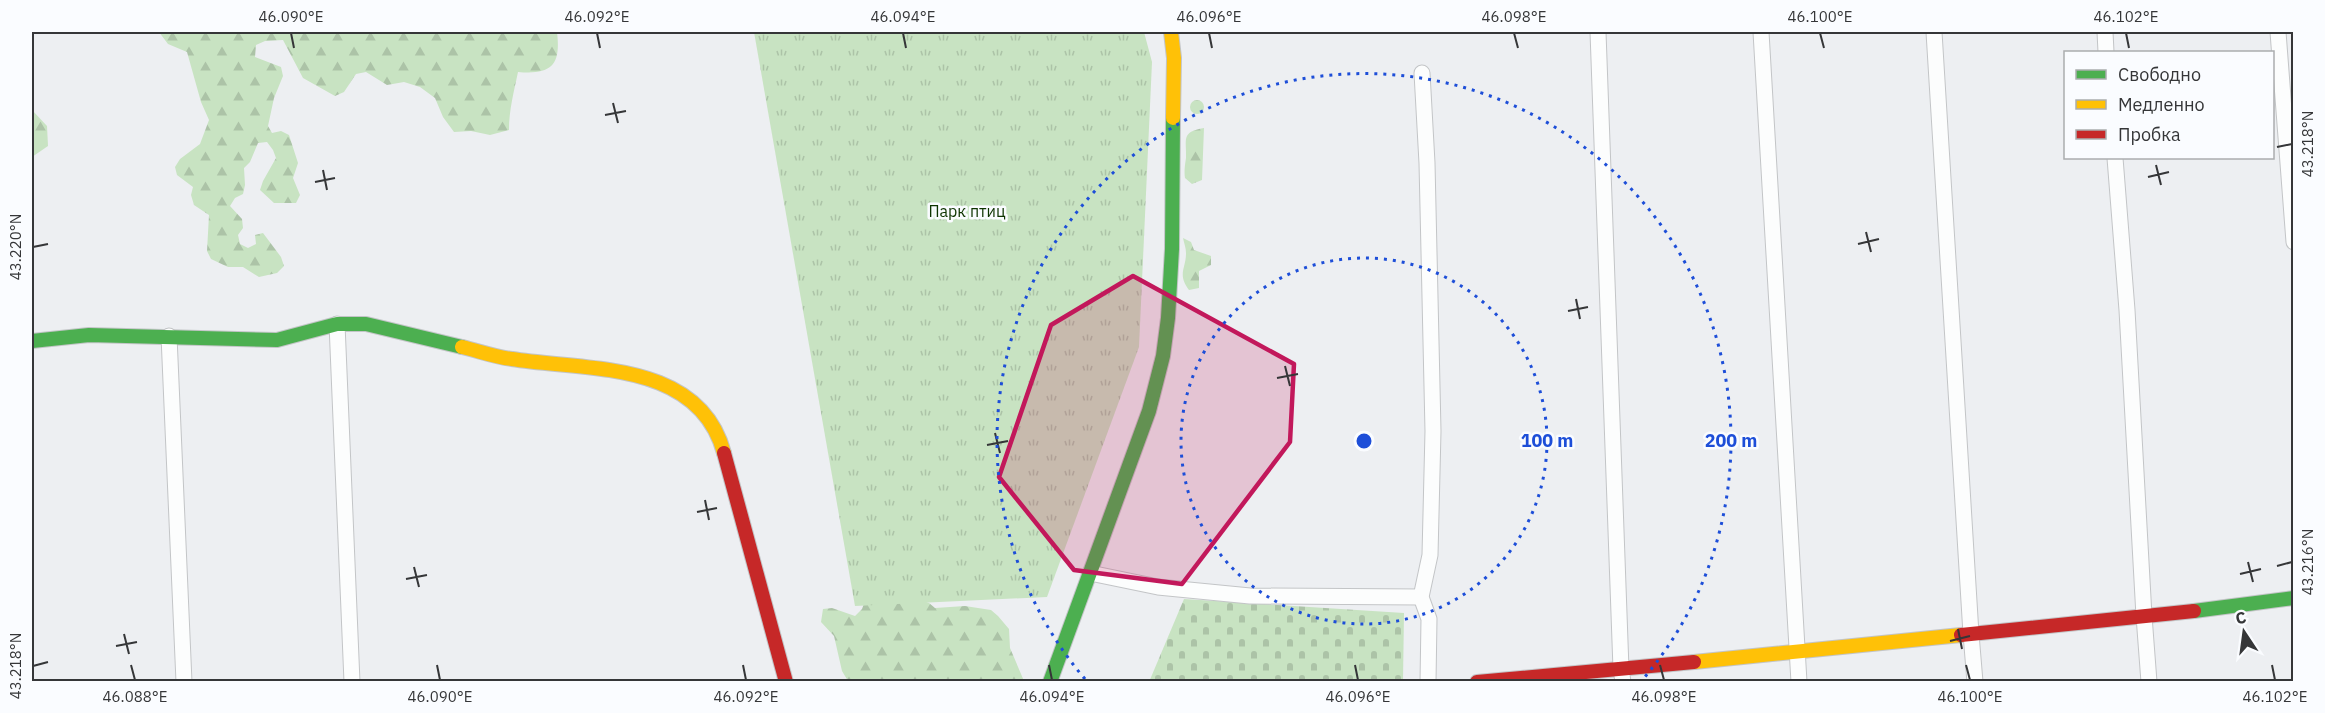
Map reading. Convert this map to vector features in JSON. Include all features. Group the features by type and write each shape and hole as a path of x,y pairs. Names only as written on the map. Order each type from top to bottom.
{"street":[{"path":"1050,681 1149,411 1163,356 1172,249 1174,58 1171,32"},
{"path":"1598,32 1622,675"},
{"path":"1761,32 1786,426 1799,681"},
{"path":"1934,32 1975,681"},
{"path":"2105,32 2106,51"},
{"path":"2278,32 2294,242"},
{"path":"1422,74 1427,163 1433,431 1430,555 1421,597 1429,619 1428,681"},
{"path":"2115,159 2127,310 2149,681"},
{"path":"337,324 352,681"},
{"path":"32,341 89,335 277,340 337,324 366,324 511,359 606,368 669,386 699,407 720,439 786,681"},
{"path":"169,336 184,681"},
{"path":"1089,573 1158,587 1250,596 1421,597"},
{"path":"1477,681 1622,675 1796,652 2294,598"}],"highlighted area":[{"path":"1133,276 1294,364 1290,442 1182,584 1074,570 999,477 1051,325"}],"green space":[{"path":"159,32 557,32 558,43 552,66 539,72 518,72 509,130 490,135 471,131 454,132 443,117 435,98 420,87 404,82 387,85 366,72 356,74 344,92 335,96 303,78 283,40 265,41 256,45 255,57 281,67 283,76 274,98 268,126 272,133 281,131 289,135 298,163 293,178 300,195 296,203 274,203 260,190 276,158 267,142 258,143 250,162 244,168 243,194 235,198 230,206 242,219 243,228 238,235 240,244 248,248 256,244 255,235 263,233 281,257 284,266 277,273 259,277 243,267 228,267 211,259 207,251 209,215 194,205 191,195 193,187 177,175 175,167 180,159 200,144 209,120 201,102 187,52 168,44"},
{"name":"Парк птиц","path":"754,32 1144,32 1152,62 1139,347 1047,597 855,606"},
{"path":"1197,100 1202,102 1204,107 1202,112 1197,114 1192,112 1190,107 1192,102"},
{"path":"32,110 47,126 48,146 32,157"},
{"path":"1204,128 1202,180 1192,184 1185,178 1186,138 1191,132"},
{"path":"1183,238 1191,242 1194,250 1211,256 1211,265 1199,271 1199,288 1189,290 1183,280 1186,253"},
{"path":"912,597 929,603 935,608 965,606 991,610 1009,629 1010,648 1024,681 848,681 842,671 834,636 821,622 823,609 832,608 855,616 862,609 866,598"},
{"path":"1184,599 1404,613 1403,681 1149,682"}],"traffic: fast":[{"path":"1050,682 1149,411 1163,356 1172,249 1173,118"},
{"path":"32,341 89,335 277,340 337,324 366,324 462,347"},
{"path":"2194,611 2294,598"}],"traffic: slow":[{"path":"1171,32 1174,58 1173,118"},
{"path":"462,347 506,358 605,369 637,376 666,386 691,401 711,423 724,453"},
{"path":"1694,662 1961,635"}],"traffic: jam":[{"path":"724,453 786,682"},
{"path":"1961,635 2194,611"},
{"path":"1477,682 1694,662"}]}
